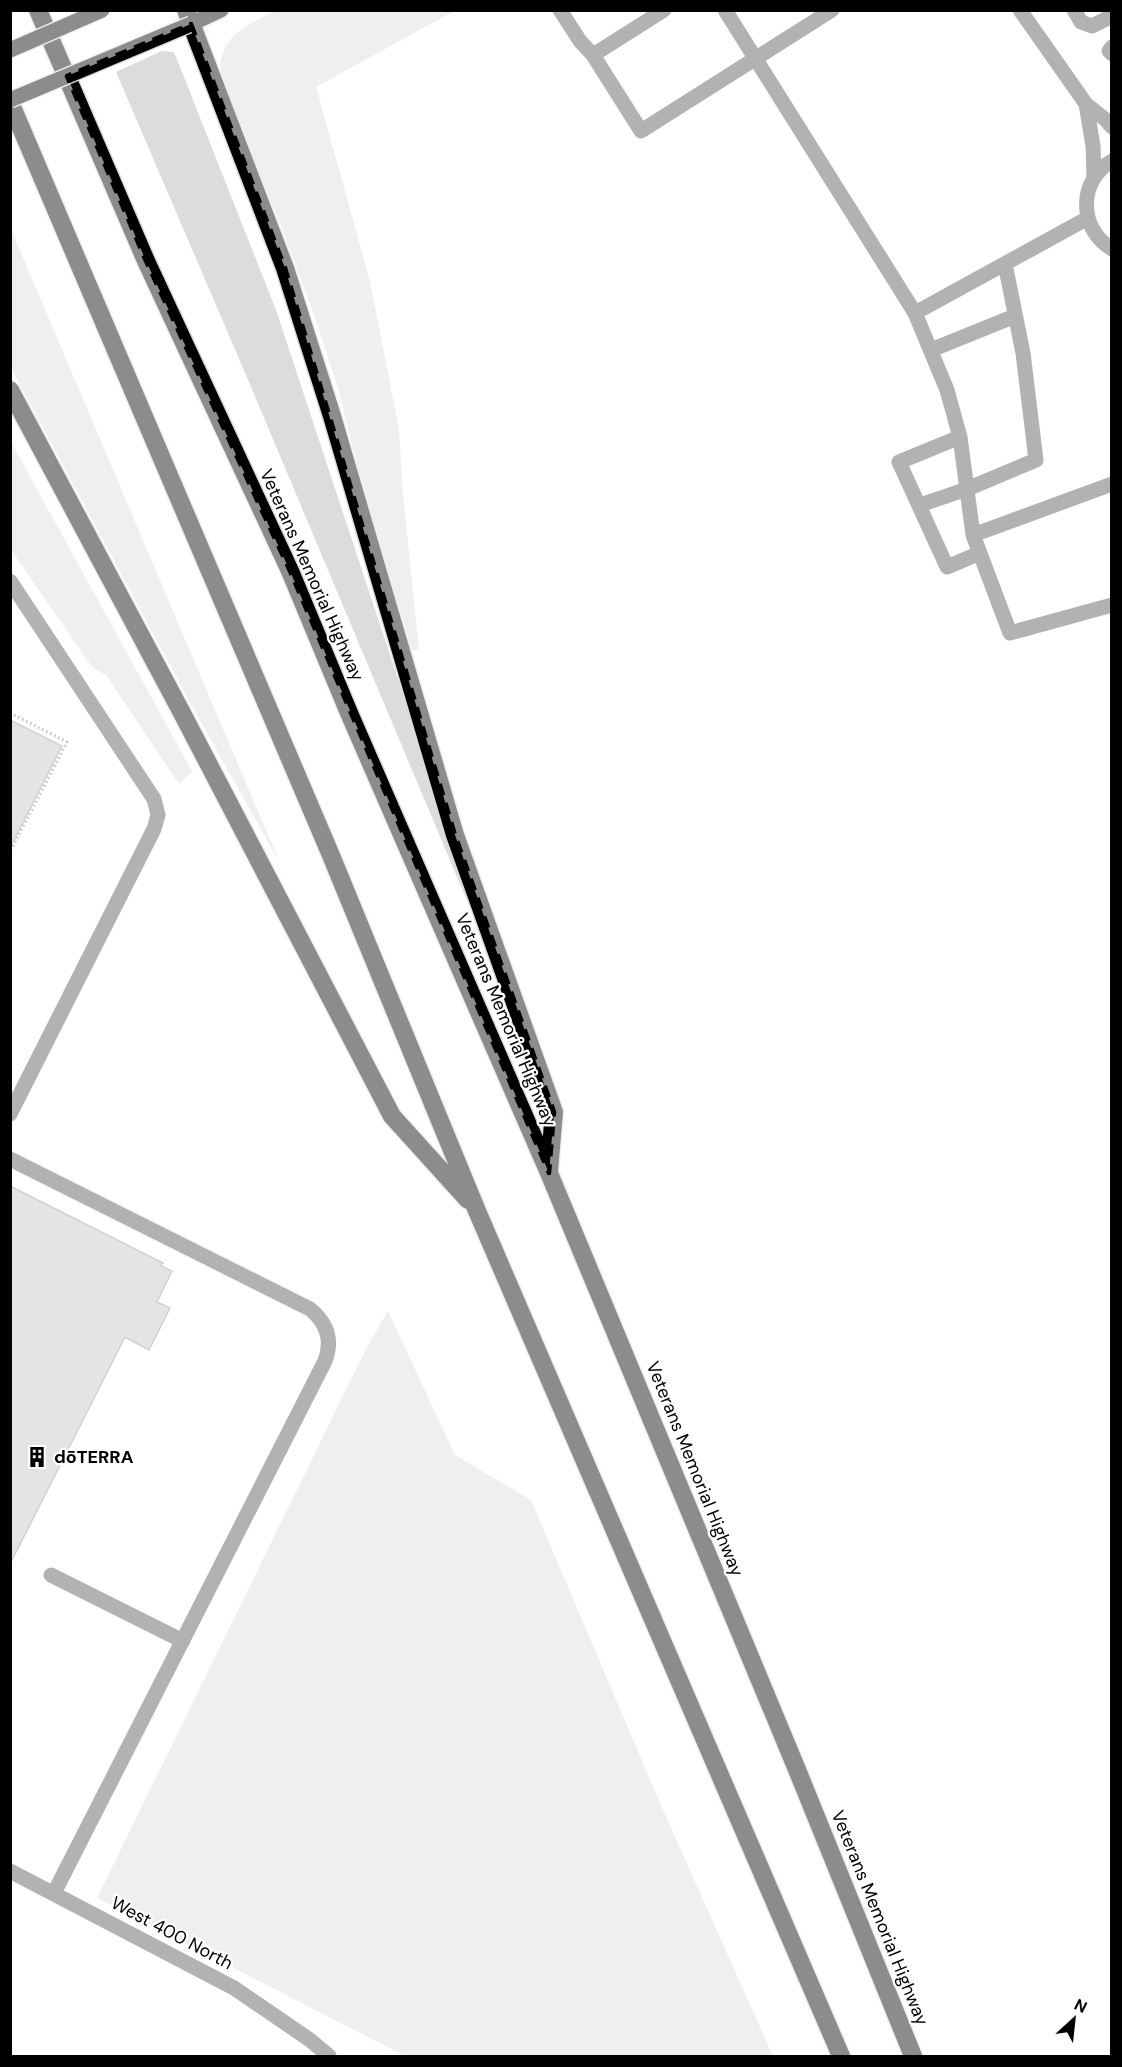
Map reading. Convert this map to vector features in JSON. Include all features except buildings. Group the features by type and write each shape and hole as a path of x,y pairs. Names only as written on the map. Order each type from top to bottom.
{"highway":[{"name":"Veterans Memorial Highway","path":"38,10 146,261 290,571 349,713 549,1173 798,1772 913,2056"},
{"path":"188,17 285,268 333,416 455,835 554,1112 549,1173"},
{"path":"10,101 330,853 477,1211 841,2056"},
{"path":"10,390 182,713 392,1116 477,1211"}],"main road":[{"path":"10,50 102,10"},
{"path":"10,101 188,17 221,10"}],"street":[{"path":"560,10 580,41 593,55 641,130 832,10"},
{"path":"593,55 664,10"},
{"path":"725,10 915,313 947,390 960,437 973,535 1010,633 1112,604"},
{"path":"1020,10 1086,104 1112,127"},
{"path":"1074,10 1081,22 1092,26 1112,16"},
{"path":"1112,47 1109,51 1112,54"},
{"path":"1086,104 1093,146 1094,177"},
{"path":"1112,161 1094,177 1088,190 1086,204 1094,233 1112,249"},
{"path":"915,313 1088,218"},
{"path":"920,505 967,489 1036,460 1023,353 1005,264"},
{"path":"931,350 1015,316"},
{"path":"960,437 899,462 947,567 980,554"},
{"path":"973,535 1112,484"},
{"path":"10,581 154,800 158,815 154,829 10,1114"},
{"path":"10,1159 310,1309 323,1322 329,1346 325,1361 54,1893"},
{"path":"51,1575 183,1641"},
{"name":"West 400 North","path":"10,1871 234,1988 310,2040 329,2056"}],"path":[{"path":"10,713 67,742 10,852"}],"highlighted area":[{"path":"191,24 285,268 455,835 554,1112 549,1173 290,571 146,261 67,76"}],"shaded area":[{"path":"275,11 454,11 316,87 370,281 399,429 403,494 419,649 412,651 365,496 338,388 312,309 278,218 222,87 220,71 225,47 240,31"},
{"path":"162,51 174,52 276,310 471,894 465,896 116,72"},
{"path":"10,227 280,863 194,710 11,368"},
{"path":"10,440 192,771 179,784 106,675 92,667 11,550"},
{"path":"388,1311 455,1455 531,1500 663,1810 773,2056 405,2056 97,1898 365,1351"}],"place":[{"name":"dōTERRA","path":"37,1457"}]}
